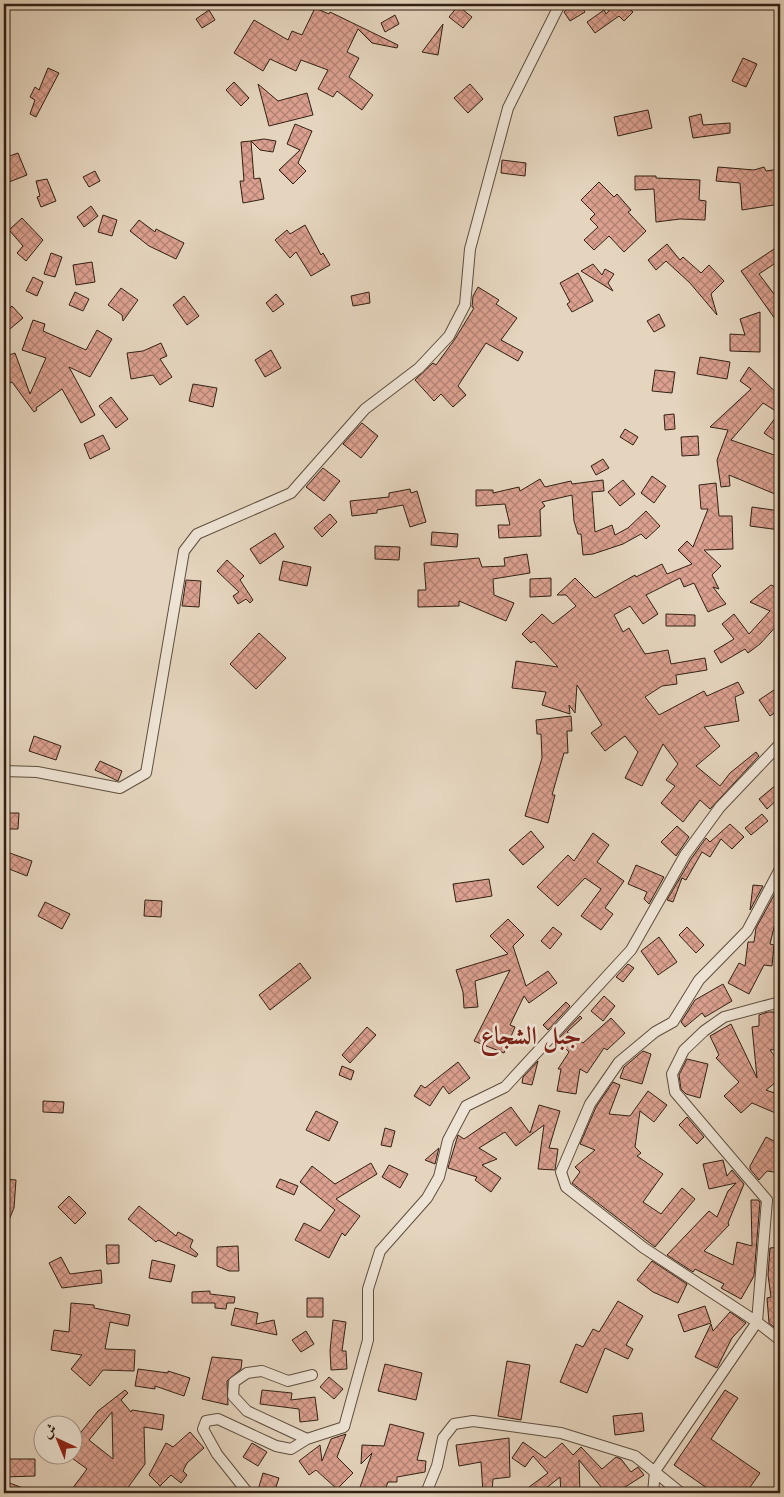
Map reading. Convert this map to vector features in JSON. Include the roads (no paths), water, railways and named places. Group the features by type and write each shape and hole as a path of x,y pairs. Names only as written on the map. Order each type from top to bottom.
{"street":[{"path":"4,772 37,772 120,788 146,773 184,551 197,534 291,494 365,409 419,368 449,336 465,305 470,249 508,108 560,4"},
{"path":"248,1493 209,1441 203,1429 206,1421 218,1419 276,1446 291,1449 307,1439 344,1427 368,1340 368,1289 380,1251 427,1198 439,1177 448,1140 466,1106 505,1087 631,950 685,855 720,807 780,744"},
{"path":"780,869 747,931 699,980 673,1022 654,1032 619,1062 590,1104 561,1172 566,1187 644,1248 757,1322 780,1340"},
{"path":"653,1493 656,1471 757,1322 767,1200 675,1092 672,1074 684,1050 724,1017 780,1002"},
{"path":"307,1439 247,1411 233,1396 234,1382 247,1373 262,1372 288,1381 312,1375"},
{"path":"426,1493 437,1466 443,1438 454,1424 473,1421 561,1433 635,1456 682,1493"}],"district":[{"name":"جبل الشجاع","path":"531,1035"}]}
